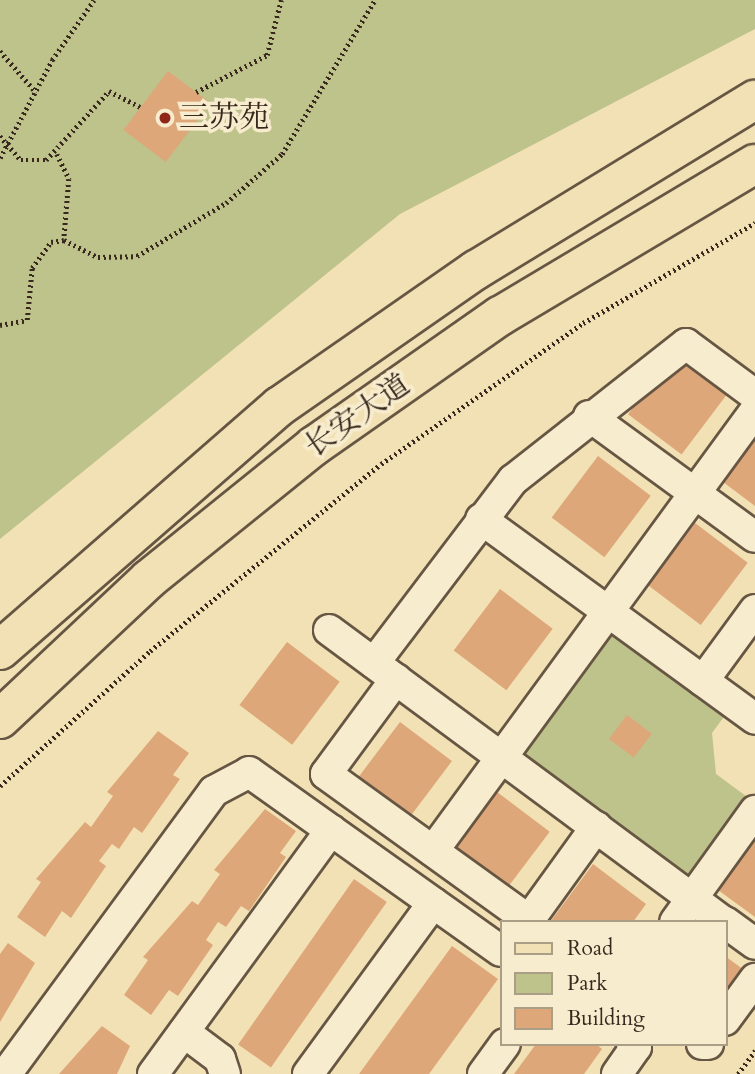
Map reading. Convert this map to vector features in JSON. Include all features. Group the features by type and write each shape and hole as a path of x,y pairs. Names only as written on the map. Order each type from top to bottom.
{"main road":[{"name":"长安大道","path":"0,649 280,407 476,270 755,100"},
{"name":"长安大道","path":"0,719 149,579 314,446 500,316 755,164"}],"lane":[{"path":"529,920 326,774 385,671 481,519 513,480 589,416 686,344 755,395"},
{"path":"433,850 755,411"},
{"path":"589,416 755,537"},
{"path":"481,519 755,719"},
{"path":"703,681 755,610"},
{"path":"330,630 596,827 684,910 718,920"},
{"path":"6,1074 214,791 249,772 500,950"},
{"path":"684,910 755,811"},
{"path":"531,920 596,827"},
{"path":"153,1074 331,830"},
{"path":"308,1074 433,903"},
{"path":"727,923 755,944"},
{"path":"727,1017 755,979"},
{"path":"184,1032 220,1059 225,1074"},
{"path":"483,1074 504,1046"},
{"path":"617,1074 635,1046"}],"path":[{"path":"0,158 8,150 36,92 94,0"},
{"path":"196,92 267,55 281,0"},
{"path":"0,325 27,320 32,268 51,243 64,240 98,257 137,256 251,184 322,97 375,0"},
{"path":"0,51 36,92"},
{"path":"0,136 8,150 21,160 57,154 88,108 109,91 140,107"},
{"path":"57,154 69,179 64,240"},
{"path":"0,786 150,651 370,472 583,323 755,223"},
{"path":"738,1074 755,1051"}],"green space":[{"path":"0,0 755,0 755,29 400,214 0,539"},
{"path":"629,630 731,707 712,733 716,774 754,802 698,876 682,874 517,755 607,631"}],"building":[{"name":"三苏苑","path":"168,71 210,103 166,162 123,130"},
{"path":"675,352 729,392 682,455 628,414"},
{"path":"755,440 755,506 723,482"},
{"path":"598,456 651,496 604,557 552,517"},
{"path":"695,523 748,563 701,625 648,585"},
{"path":"500,589 553,629 506,690 454,650"},
{"path":"287,642 340,682 292,745 239,705"},
{"path":"627,715 652,734 634,758 609,739"},
{"path":"400,722 452,761 405,823 353,784"},
{"path":"158,731 189,753 173,775 180,779 142,833 134,827 119,849 112,844 99,861 106,866 71,918 62,911 45,937 17,917 41,882 36,879 85,822 91,827 113,796 107,792"},
{"path":"497,792 550,832 502,895 449,855"},
{"path":"265,809 296,831 280,853 286,857 249,911 241,906 226,927 218,922 206,940 213,945 178,996 169,990 151,1015 124,995 148,960 143,957 192,901 198,905 220,874 214,870"},
{"path":"755,840 755,917 718,890"},
{"path":"593,864 646,904 634,920 551,920"},
{"path":"354,879 387,902 271,1067 238,1044"},
{"path":"8,943 35,963 0,1022 0,954"},
{"path":"452,946 498,979 429,1074 359,1074"},
{"path":"727,957 744,970 727,993"},
{"path":"102,1026 130,1046 117,1074 59,1074"},
{"path":"535,1046 598,1046 602,1049 584,1074 514,1074"}],"place":[{"name":"三苏苑","path":"165,118"}]}
